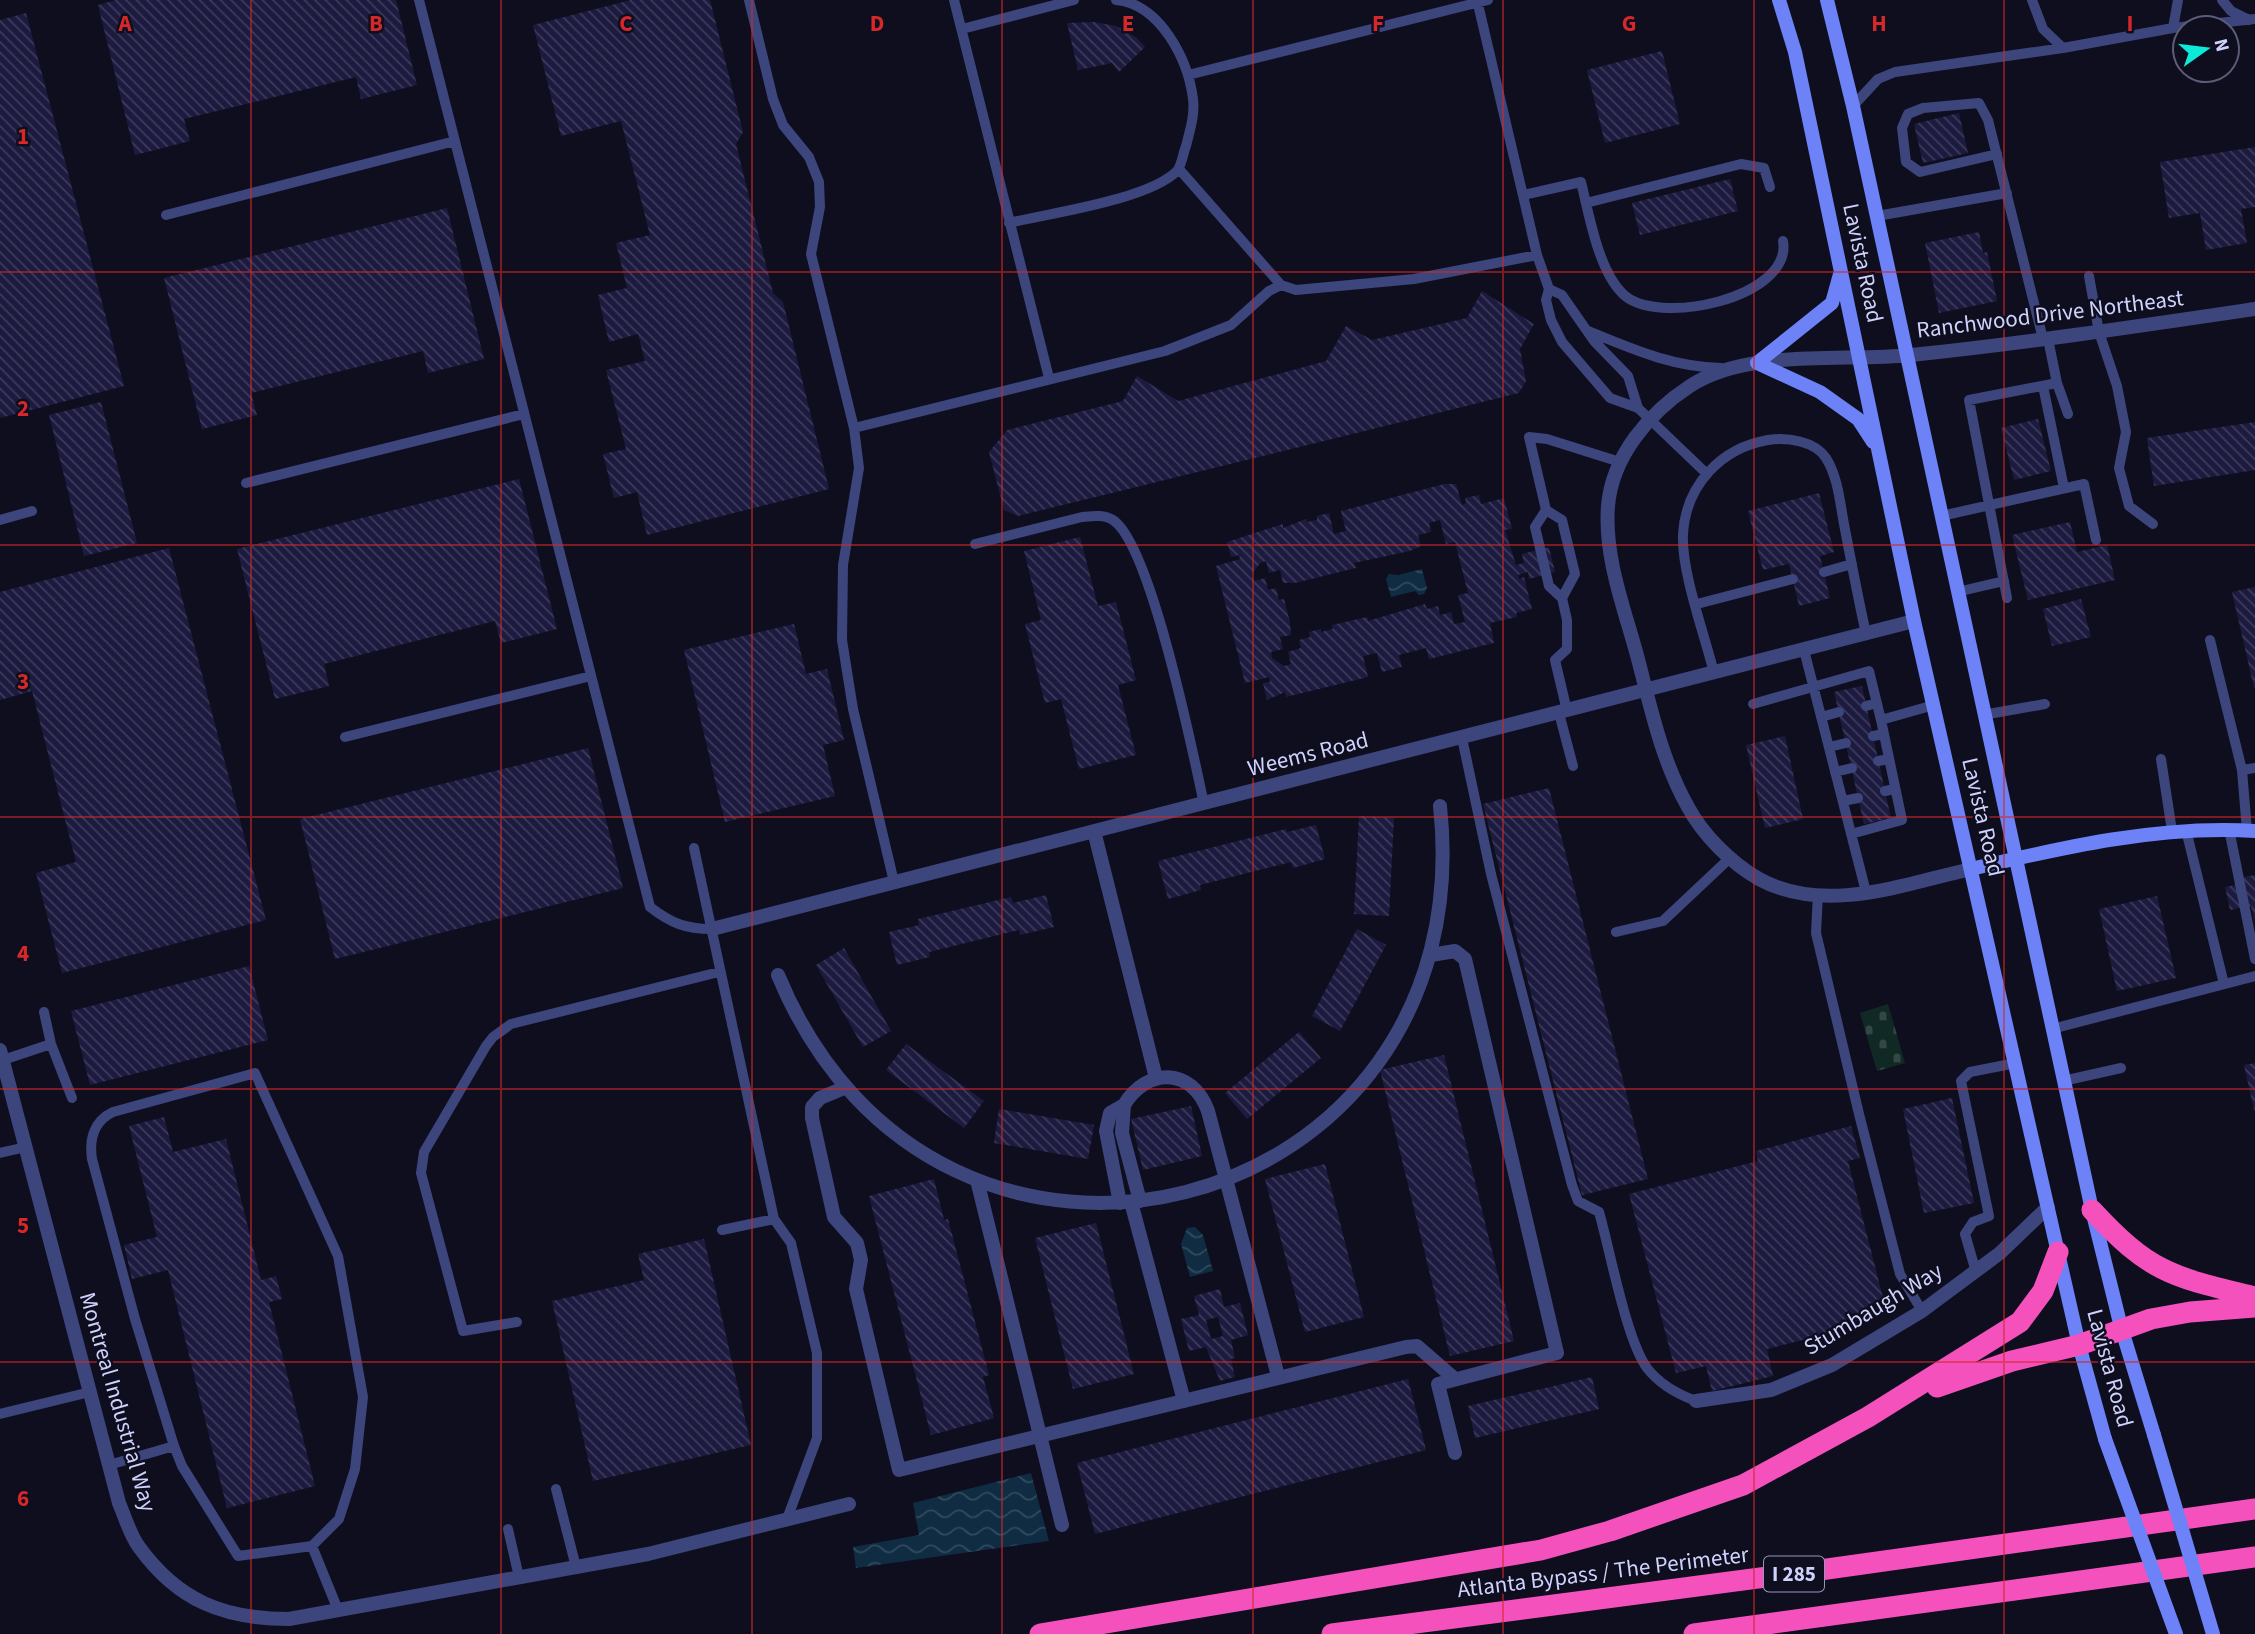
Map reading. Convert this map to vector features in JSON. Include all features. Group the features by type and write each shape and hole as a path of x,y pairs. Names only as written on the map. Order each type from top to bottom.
{"highway":[{"path":"2092,1210 2132,1251 2162,1270 2213,1288 2255,1297"},
{"path":"1040,1634 1542,1550 1610,1531 1743,1485 1868,1417 2020,1322 2043,1291 2058,1252"},
{"path":"1868,1417 1960,1377 2079,1345 2121,1327 2190,1312 2255,1307"},
{"name":"Atlanta Bypass / The Perimeter","path":"1332,1634 2255,1509"},
{"name":"I 285","path":"1694,1634 2255,1557"}],"main road":[{"name":"Lavista Road","path":"1780,0 1795,52 1842,269 1914,621 2017,1063 2079,1345 2105,1439 2176,1634"},
{"name":"Lavista Road","path":"1827,0 1853,106 2092,1210 2121,1327 2213,1634"},
{"path":"1842,269 1832,303 1757,363 1821,392 1858,418 1879,452"},
{"path":"1971,869 2014,859 2179,831 2251,831"}],"street":[{"name":"Ranchwood Drive Northeast","path":"1971,869 1840,897 1795,892 1759,878 1717,847 1688,808 1669,767 1645,691 1614,570 1608,504 1620,462 1650,420 1694,383 1732,368 1757,363 1907,355 2099,332 2255,309"},
{"name":"Weems Road","path":"712,929 1914,621"},
{"path":"778,975 805,1035 844,1088 867,1111 919,1151 977,1180 1040,1198 1072,1203 1130,1202 1170,1197 1227,1180 1290,1147 1341,1106 1363,1082 1400,1028 1431,955 1444,872 1440,806"},
{"path":"1094,831 1156,1078"},
{"path":"1431,955 1455,951 1465,959 1557,1353 1438,1384 1455,1453"},
{"name":"Montreal Industrial Way","path":"1,1055 119,1503 137,1546 170,1583 212,1609 264,1619 289,1619 648,1553 849,1504"},
{"path":"1184,1401 1130,1202 1106,1130 1110,1113 1124,1105 1136,1089 1156,1078 1178,1079 1198,1091 1208,1111 1278,1376"},
{"path":"844,1088 820,1098 812,1107 812,1118 834,1217 857,1243 860,1276 856,1289 899,1470 1278,1376 1417,1346 1455,1379"},
{"path":"977,1180 1062,1525"},
{"name":"Stumbaugh Way","path":"1696,1401 1771,1390 1832,1365 1922,1311 1976,1272 2048,1207"}],"lane":[{"path":"419,0 650,907 670,923 688,929 712,929"},
{"path":"749,0 773,99 783,125 809,157 819,182 820,207 811,254 855,428 859,468 843,565 842,640 853,709 894,882"},
{"path":"954,0 1049,378"},
{"path":"962,29 1074,0"},
{"path":"1009,223 1155,186 1178,169 1193,123 1194,100 1188,75 1180,55 1152,16 1136,2 1116,0"},
{"path":"2032,0 2043,29 2063,48"},
{"path":"2222,0 2231,11 2252,20"},
{"path":"1188,75 1480,1 1537,256 1549,289 1546,300 1562,342 1611,398 1638,408 1707,474"},
{"path":"1853,106 1878,79 1895,72 2063,48 2171,27"},
{"path":"1997,154 1920,172 1906,162 1902,128 1908,114 1923,108 1979,103 1988,120 1997,154 2045,339 2068,414"},
{"path":"166,215 454,141"},
{"path":"1587,203 1741,164 1764,168 1770,187"},
{"path":"1178,169 1281,285 1296,290 1414,279 1537,256"},
{"path":"1523,195 1581,182 1609,271 1620,292 1635,304 1648,308 1689,308 1728,298 1760,284 1778,269 1785,257 1783,241"},
{"path":"1877,216 2007,193"},
{"path":"2089,276 2099,332 2117,386 2126,432 2119,468 2122,481 2129,506 2153,524"},
{"path":"855,428 1165,351 1231,325 1281,285"},
{"path":"1549,289 1562,295 1586,330 1628,376 1638,408"},
{"path":"1586,330 1650,357 1702,368 1732,368"},
{"path":"2007,598 1969,400 2057,383"},
{"path":"2042,386 2064,488"},
{"path":"246,483 524,414"},
{"path":"1573,766 1555,660 1567,649 1569,640 1562,597 1575,573 1562,520 1546,510 1529,437 1548,439 1620,462"},
{"path":"1714,673 1683,535 1687,512 1697,485 1732,451 1749,444 1792,440 1812,446 1825,456 1831,469 1866,634"},
{"path":"1941,516 2084,484 2096,540"},
{"path":"0,520 32,510"},
{"path":"1546,510 1535,527 1549,586 1562,597"},
{"path":"975,544 1082,517 1098,515 1114,520 1127,537 1168,644 1204,804"},
{"path":"1824,572 1852,564"},
{"path":"1697,604 1793,579"},
{"path":"1957,592 2004,581"},
{"path":"2210,640 2242,770 2251,831"},
{"path":"1804,650 1866,892"},
{"path":"1752,704 1869,671 1884,734 1884,760 1890,790 1902,820 1851,834"},
{"path":"345,737 591,676"},
{"path":"1866,706 1877,703"},
{"path":"1983,715 2045,704"},
{"path":"1881,720 1934,705"},
{"path":"1821,717 1839,712"},
{"path":"1873,736 1884,734"},
{"path":"1462,738 1491,874 1572,1185 1578,1201 1599,1212 1634,1339 1647,1367 1673,1392 1696,1401"},
{"path":"1829,747 1846,743"},
{"path":"2161,759 2224,984"},
{"path":"1835,772 1852,768"},
{"path":"2242,770 2255,768"},
{"path":"1843,801 1858,798"},
{"path":"2229,830 2255,959"},
{"path":"694,848 774,1219 791,1243 817,1353 817,1438 787,1519"},
{"path":"1616,932 1663,921 1731,857"},
{"path":"1818,894 1816,933 1859,1114 1900,1274 1922,1311"},
{"path":"517,1322 463,1331 423,1182 424,1152 486,1046 493,1037 511,1024 719,972"},
{"path":"2052,1029 2255,976"},
{"path":"44,1012 51,1044 72,1098"},
{"path":"1,1055 51,1044"},
{"path":"1976,1272 1965,1234 1973,1222 1989,1216 1961,1080 1970,1072 2017,1063"},
{"path":"2063,1081 2121,1068"},
{"path":"255,1073 338,1256 363,1397 355,1469 339,1519 312,1546 238,1556 182,1466 174,1446 135,1319 90,1145 93,1131 103,1117 113,1112 255,1073"},
{"path":"0,1153 26,1147"},
{"path":"722,1230 774,1219"},
{"path":"0,1414 90,1392"},
{"path":"109,1465 174,1446"},
{"path":"556,1489 576,1567"},
{"path":"508,1529 519,1577"},
{"path":"312,1546 338,1610"}],"green space":[{"path":"1888,1004 1905,1063 1877,1071 1860,1013"}],"water":[{"path":"1422,569 1427,588 1424,594 1419,595 1415,591 1391,597 1386,579 1389,574 1398,575"},
{"path":"1195,1227 1203,1235 1213,1271 1190,1277 1181,1244 1187,1228"},
{"path":"1031,1473 1049,1541 856,1568 853,1547 919,1535 913,1503"}],"building":[{"path":"116,0 396,0 417,85 361,99 356,77 184,119 190,141 135,155 98,5"},
{"path":"631,0 710,0 743,132 736,144 773,293 783,302 829,489 647,535 637,492 614,498 603,454 626,449 606,370 645,361 638,334 609,342 598,295 627,288 616,243 650,235 621,121 561,136 533,25"},
{"path":"26,13 124,386 0,418 0,20"},
{"path":"1094,22 1116,26 1136,37 1145,47 1119,72 1112,63 1078,70 1067,23"},
{"path":"1662,51 1680,124 1605,143 1587,70"},
{"path":"1959,113 1968,153 1923,163 1914,124"},
{"path":"2255,147 2255,207 2241,209 2247,243 2206,250 2200,213 2169,218 2160,162"},
{"path":"1730,179 1738,211 1640,235 1632,203"},
{"path":"447,208 484,359 428,373 423,351 251,393 257,415 202,429 164,278"},
{"path":"1979,232 1983,253 1987,252 1997,301 1939,313 1925,243"},
{"path":"1482,291 1534,324 1520,349 1526,381 1519,393 1018,516 1004,510 989,452 1007,430 1123,401 1137,376 1178,401 1326,361 1346,326 1372,340 1467,318"},
{"path":"101,402 137,543 84,556 49,415"},
{"path":"2038,419 2051,471 2014,480 2001,428"},
{"path":"2255,422 2255,470 2154,486 2147,438"},
{"path":"519,479 557,629 501,643 495,621 324,664 329,686 275,699 237,549"},
{"path":"1444,484 1456,484 1462,505 1466,503 1465,498 1479,495 1481,504 1504,498 1512,529 1505,530 1516,565 1524,563 1522,554 1549,547 1555,572 1529,579 1528,572 1518,575 1519,579 1524,577 1532,609 1516,613 1517,617 1490,623 1494,643 1429,659 1426,648 1399,655 1402,667 1382,672 1377,653 1363,656 1368,677 1286,697 1285,692 1267,700 1263,683 1270,682 1269,677 1245,683 1216,566 1240,559 1239,555 1231,557 1227,542 1283,524 1283,528 1306,519 1307,522 1317,520 1317,516 1329,513 1334,534 1346,531 1341,511","holes":["1440,520 1446,544 1455,542 1468,593 1458,595 1465,622 1454,624 1451,612 1440,615 1438,606 1427,609 1425,604 1368,621 1367,617 1332,625 1333,629 1309,632 1310,637 1299,640 1301,648 1288,652 1291,664 1284,666 1272,658 1271,652 1283,649 1280,637 1291,635 1290,622 1284,599 1279,600 1276,588 1268,590 1265,578 1254,581 1252,574 1260,563 1266,561 1269,573 1280,570 1283,583 1295,583 1356,568 1354,563 1410,551 1421,546 1418,535 1431,532 1429,523"]},
{"path":"1819,493 1834,552 1820,556 1830,598 1799,606 1789,564 1763,570 1748,511"},
{"path":"2070,522 2077,552 2107,545 2115,580 2028,600 2012,535"},
{"path":"1080,537 1098,606 1116,602 1136,680 1118,685 1136,755 1079,769 1061,699 1045,703 1025,624 1041,620 1024,551"},
{"path":"169,548 266,920 62,973 36,873 76,862 32,691 0,700 0,592"},
{"path":"2255,587 2255,688 2254,688 2232,592"},
{"path":"2081,599 2091,637 2052,646 2043,609"},
{"path":"794,624 806,674 827,669 844,740 823,745 835,796 725,822 684,650"},
{"path":"1862,686 1891,818 1864,824 1834,692"},
{"path":"1785,736 1803,819 1765,828 1746,745"},
{"path":"588,748 623,888 335,959 300,819"},
{"path":"1549,788 1648,1179 1582,1195 1483,804"},
{"path":"1359,816 1394,818 1389,916 1354,914"},
{"path":"1316,825 1325,859 1293,868 1291,862 1200,885 1201,890 1168,899 1158,861 1286,829 1287,832"},
{"path":"2255,875 2254,919 2251,906 2230,910 2225,887 2245,883 2243,877"},
{"path":"1046,895 1054,927 1020,935 1019,930 929,952 930,957 897,965 889,932 919,925 918,919 1011,897 1013,903"},
{"path":"2157,896 2176,978 2117,991 2099,909"},
{"path":"1357,929 1386,945 1340,1031 1312,1016"},
{"path":"844,948 891,1031 863,1047 816,965"},
{"path":"249,966 268,1040 90,1085 71,1011"},
{"path":"1299,1032 1321,1058 1247,1119 1225,1093"},
{"path":"906,1044 984,1101 964,1128 886,1070"},
{"path":"1444,1055 1514,1341 1450,1356 1380,1070"},
{"path":"2255,1063 2255,1110 2254,1110 2244,1065"},
{"path":"1952,1098 1974,1203 1924,1213 1903,1109"},
{"path":"1191,1106 1202,1156 1143,1170 1131,1119"},
{"path":"999,1109 1094,1125 1088,1159 994,1143"},
{"path":"164,1117 173,1152 226,1139 261,1280 276,1276 282,1299 269,1302 315,1486 227,1508 168,1270 132,1279 124,1245 157,1237 129,1126"},
{"path":"1851,1126 1860,1158 1848,1161 1887,1313 1855,1321 1857,1326 1767,1349 1773,1376 1712,1391 1706,1366 1676,1373 1629,1194 1758,1161 1756,1151"},
{"path":"1325,1164 1364,1317 1305,1332 1265,1179"},
{"path":"934,1179 944,1220 948,1219 989,1375 983,1377 994,1418 931,1435 869,1196"},
{"path":"1096,1223 1134,1374 1073,1389 1035,1238"},
{"path":"704,1239 751,1445 593,1481 552,1301 644,1280 638,1254"},
{"path":"1220,1289 1224,1307 1240,1303 1248,1335 1231,1340 1235,1377 1220,1381 1206,1347 1189,1351 1181,1319 1199,1315 1194,1296","holes":["1218,1317 1223,1336 1211,1339 1206,1320"]},
{"path":"1592,1377 1599,1409 1475,1438 1468,1406"},
{"path":"1408,1379 1426,1450 1095,1534 1077,1463"}]}
